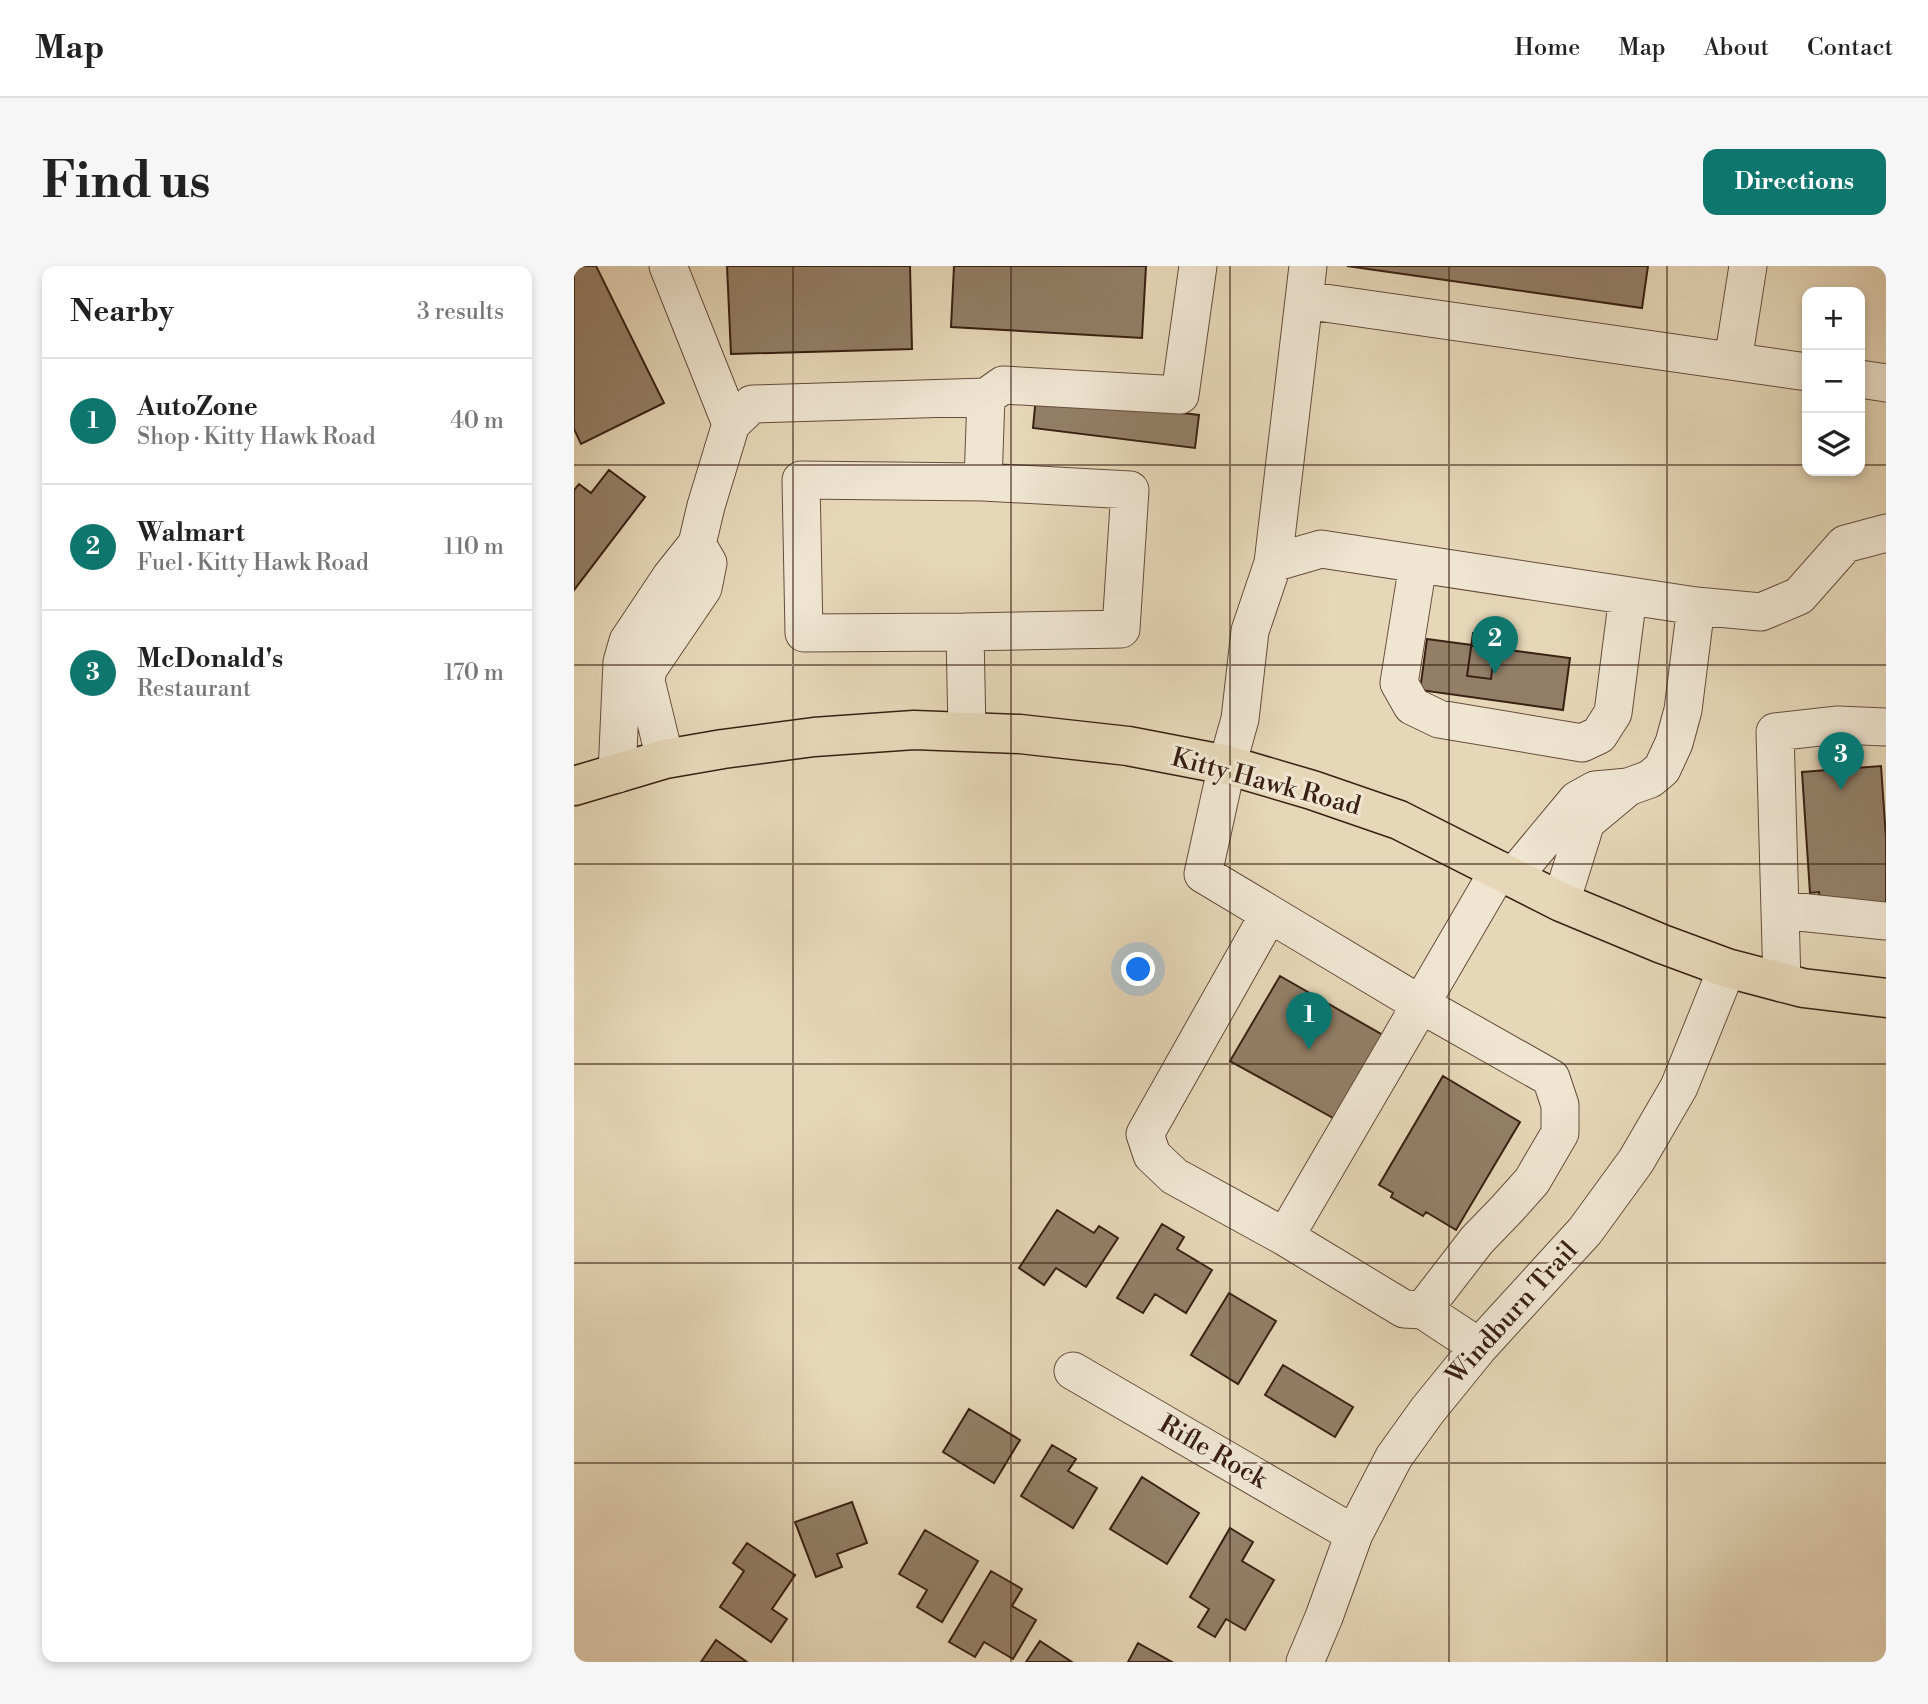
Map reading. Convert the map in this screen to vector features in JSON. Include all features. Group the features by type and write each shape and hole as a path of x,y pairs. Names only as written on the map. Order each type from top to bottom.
{"main road":[{"name":"Kitty Hawk Road","path":"574,786 665,759 814,737 914,730 1020,734 1128,746 1227,765 1399,820 1561,902 1727,968 1803,988 1886,998"}],"street":[{"path":"668,266 731,424"},
{"path":"665,759 646,681 655,630 670,578 697,544 731,424 752,404 986,397 1003,385 1180,395 1198,266"},
{"path":"1733,361 1748,266"},
{"path":"1423,1310 1477,1240 1532,1181 1560,1133 1560,1105 1551,1078 1420,1004 1203,874 1240,719 1250,631 1273,563 1306,283 1802,371"},
{"path":"1865,380 1886,383"},
{"path":"983,482 986,397"},
{"path":"801,480 983,482 1130,490 1121,629 804,633 801,480"},
{"path":"1273,563 1321,550 1696,606 1761,612 1799,596 1845,544 1886,533"},
{"path":"1418,564 1399,683 1412,706 1439,719 1582,743 1599,735 1613,713 1629,596"},
{"path":"1285,1237 1420,1004 1506,874 1577,800 1595,790 1628,787 1650,779 1662,769 1674,743 1683,710 1696,606"},
{"path":"617,774 622,662 628,641 655,630"},
{"path":"965,632 967,732"},
{"path":"1782,983 1774,732 1838,725 1886,727"},
{"path":"1561,902 1586,822 1628,787"},
{"path":"1780,910 1886,921"},
{"path":"1269,914 1145,1134 1152,1155 1174,1176 1285,1237 1404,1309 1423,1310 1479,1348"},
{"name":"Windburn Trail","path":"1305,1662 1354,1534 1394,1457 1427,1410 1479,1348 1585,1231 1636,1161 1679,1087 1727,968"},
{"name":"Rifle Rock","path":"1073,1371 1354,1534"}],"building":[{"path":"574,266 596,266 664,403 581,444 574,429"},
{"path":"727,266 910,266 912,349 731,354"},
{"path":"954,266 1146,266 1142,338 951,327"},
{"path":"1347,266 1648,266 1642,308"},
{"path":"1036,396 1199,415 1195,448 1033,428"},
{"path":"609,470 645,497 574,590 574,490 579,484 591,493"},
{"path":"1473,633 1496,636 1491,679 1467,676"},
{"path":"1427,639 1570,658 1563,710 1420,690"},
{"path":"1881,766 1886,838 1886,904 1820,902 1819,892 1810,893 1802,772"},
{"path":"1280,976 1388,1038 1342,1123 1230,1061"},
{"path":"1443,1076 1520,1122 1456,1230 1426,1212 1423,1216 1391,1197 1393,1193 1379,1185"},
{"path":"1057,1210 1094,1233 1099,1226 1118,1238 1086,1287 1056,1268 1044,1285 1019,1268"},
{"path":"1162,1224 1184,1237 1177,1249 1212,1270 1186,1313 1155,1294 1143,1313 1117,1298"},
{"path":"1229,1293 1276,1321 1238,1384 1191,1355"},
{"path":"1283,1365 1353,1407 1335,1437 1265,1395"},
{"path":"969,1409 1020,1440 994,1483 943,1452"},
{"path":"1052,1445 1076,1459 1068,1471 1097,1488 1073,1528 1021,1496"},
{"path":"1142,1477 1199,1513 1167,1564 1110,1529"},
{"path":"852,1502 867,1543 837,1554 842,1567 816,1577 795,1522"},
{"path":"1230,1528 1253,1542 1242,1561 1274,1580 1245,1630 1226,1619 1215,1637 1198,1627 1209,1609 1190,1597"},
{"path":"925,1530 978,1561 942,1622 917,1607 927,1590 899,1574"},
{"path":"747,1543 795,1575 772,1609 787,1619 771,1642 720,1607 744,1571 733,1563"},
{"path":"991,1571 1022,1589 1012,1606 1036,1620 1013,1659 984,1642 975,1657 949,1642"},
{"path":"716,1640 747,1662 701,1662"},
{"path":"1040,1641 1072,1662 1026,1662"},
{"path":"1138,1643 1172,1662 1128,1662"}],"place":[{"name":"Walmart","path":"1495,674"},
{"name":"McDonald's","path":"1841,790"},
{"name":"AutoZone","path":"1309,1050"}]}
